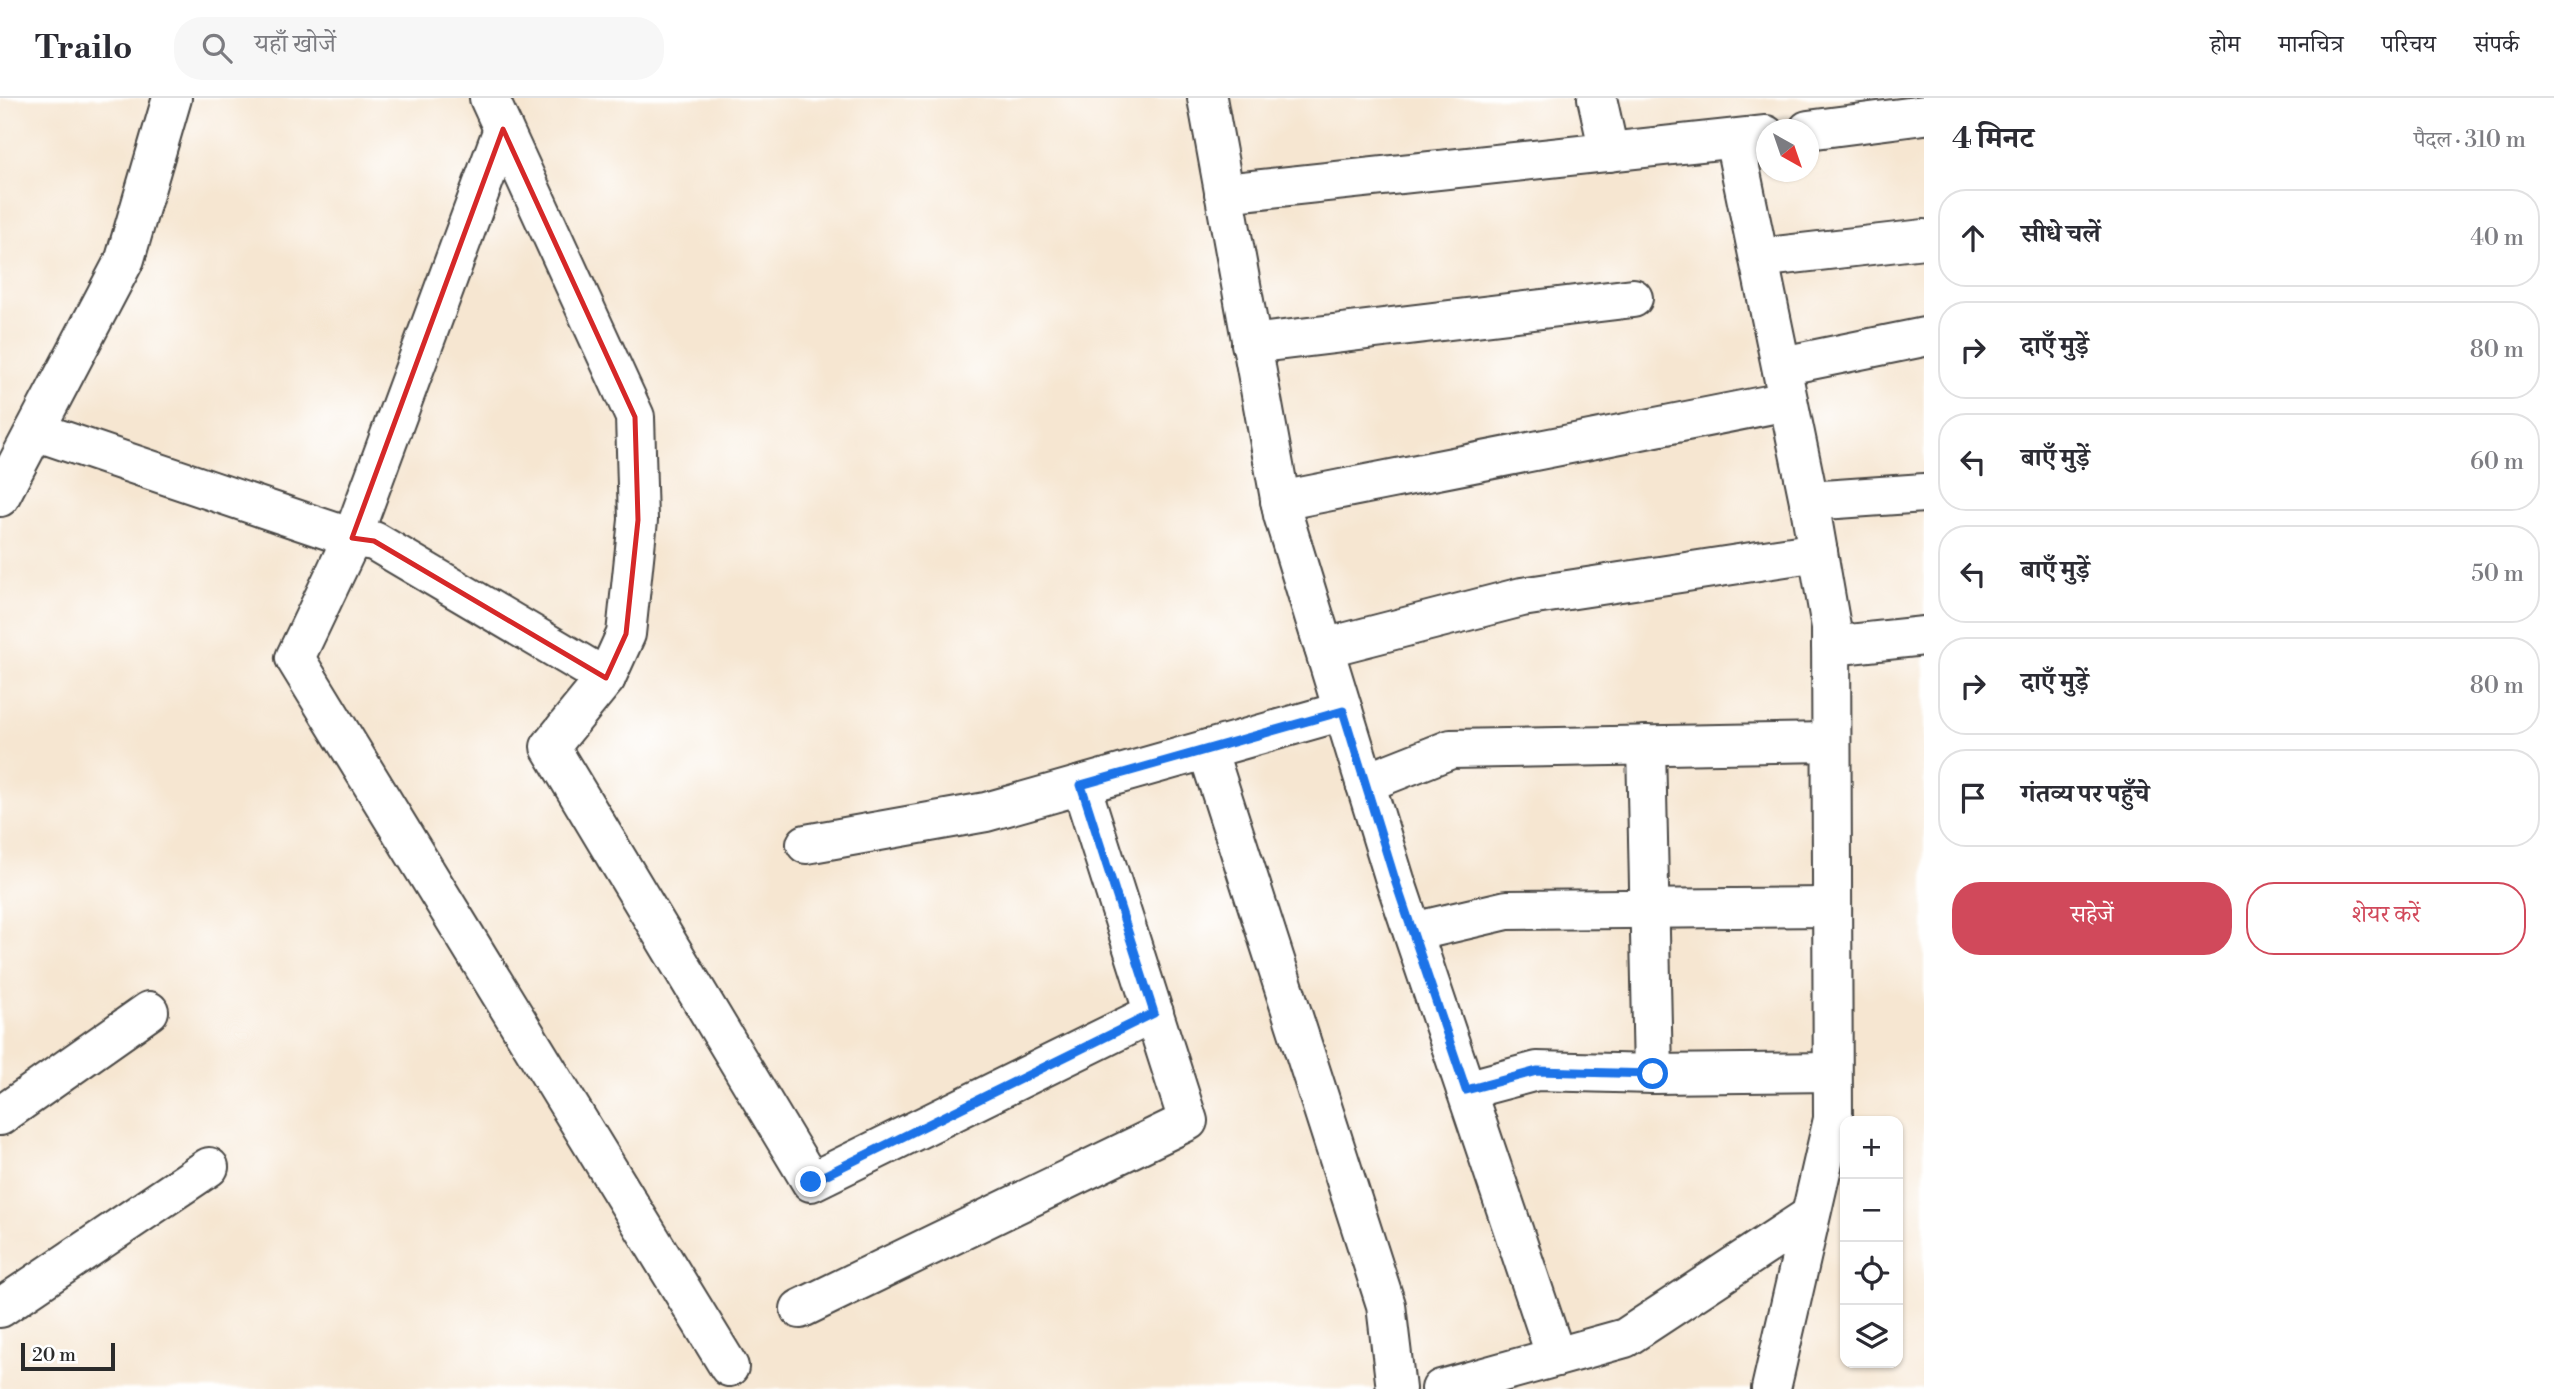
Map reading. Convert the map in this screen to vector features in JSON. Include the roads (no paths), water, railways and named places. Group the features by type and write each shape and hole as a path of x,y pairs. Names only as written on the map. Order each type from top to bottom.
{"street":[{"path":"0,497 125,259 172,98"},
{"path":"1208,98 1280,501 1413,932 1556,1357"},
{"path":"1597,98 1609,152"},
{"path":"496,114 352,538 295,659 729,1367"},
{"path":"496,114 635,417 638,520 626,634 606,678 550,747 811,1182 1154,1013"},
{"path":"1819,129 1924,115"},
{"path":"1224,193 1750,137 1759,258 1809,501 1831,646 1833,1119 1771,1389"},
{"path":"1759,258 1924,239"},
{"path":"1251,344 1633,298"},
{"path":"1280,501 1785,383 1924,337"},
{"path":"35,431 352,538 374,541 606,678"},
{"path":"1809,501 1924,493"},
{"path":"1324,648 1522,597 1818,552"},
{"path":"1831,646 1924,636"},
{"path":"806,844 986,812 1343,711"},
{"path":"1365,783 1451,748 1830,742"},
{"path":"1646,745 1653,1074"},
{"path":"1208,750 1386,1306 1396,1389"},
{"path":"800,1309 1188,1121 1081,785"},
{"path":"1413,932 1507,911 1832,907"},
{"path":"0,1116 149,1011"},
{"path":"1466,1090 1537,1071 1653,1074 1832,1072"},
{"path":"0,1308 209,1167"},
{"path":"1441,1389 1625,1338 1810,1216"}]}
